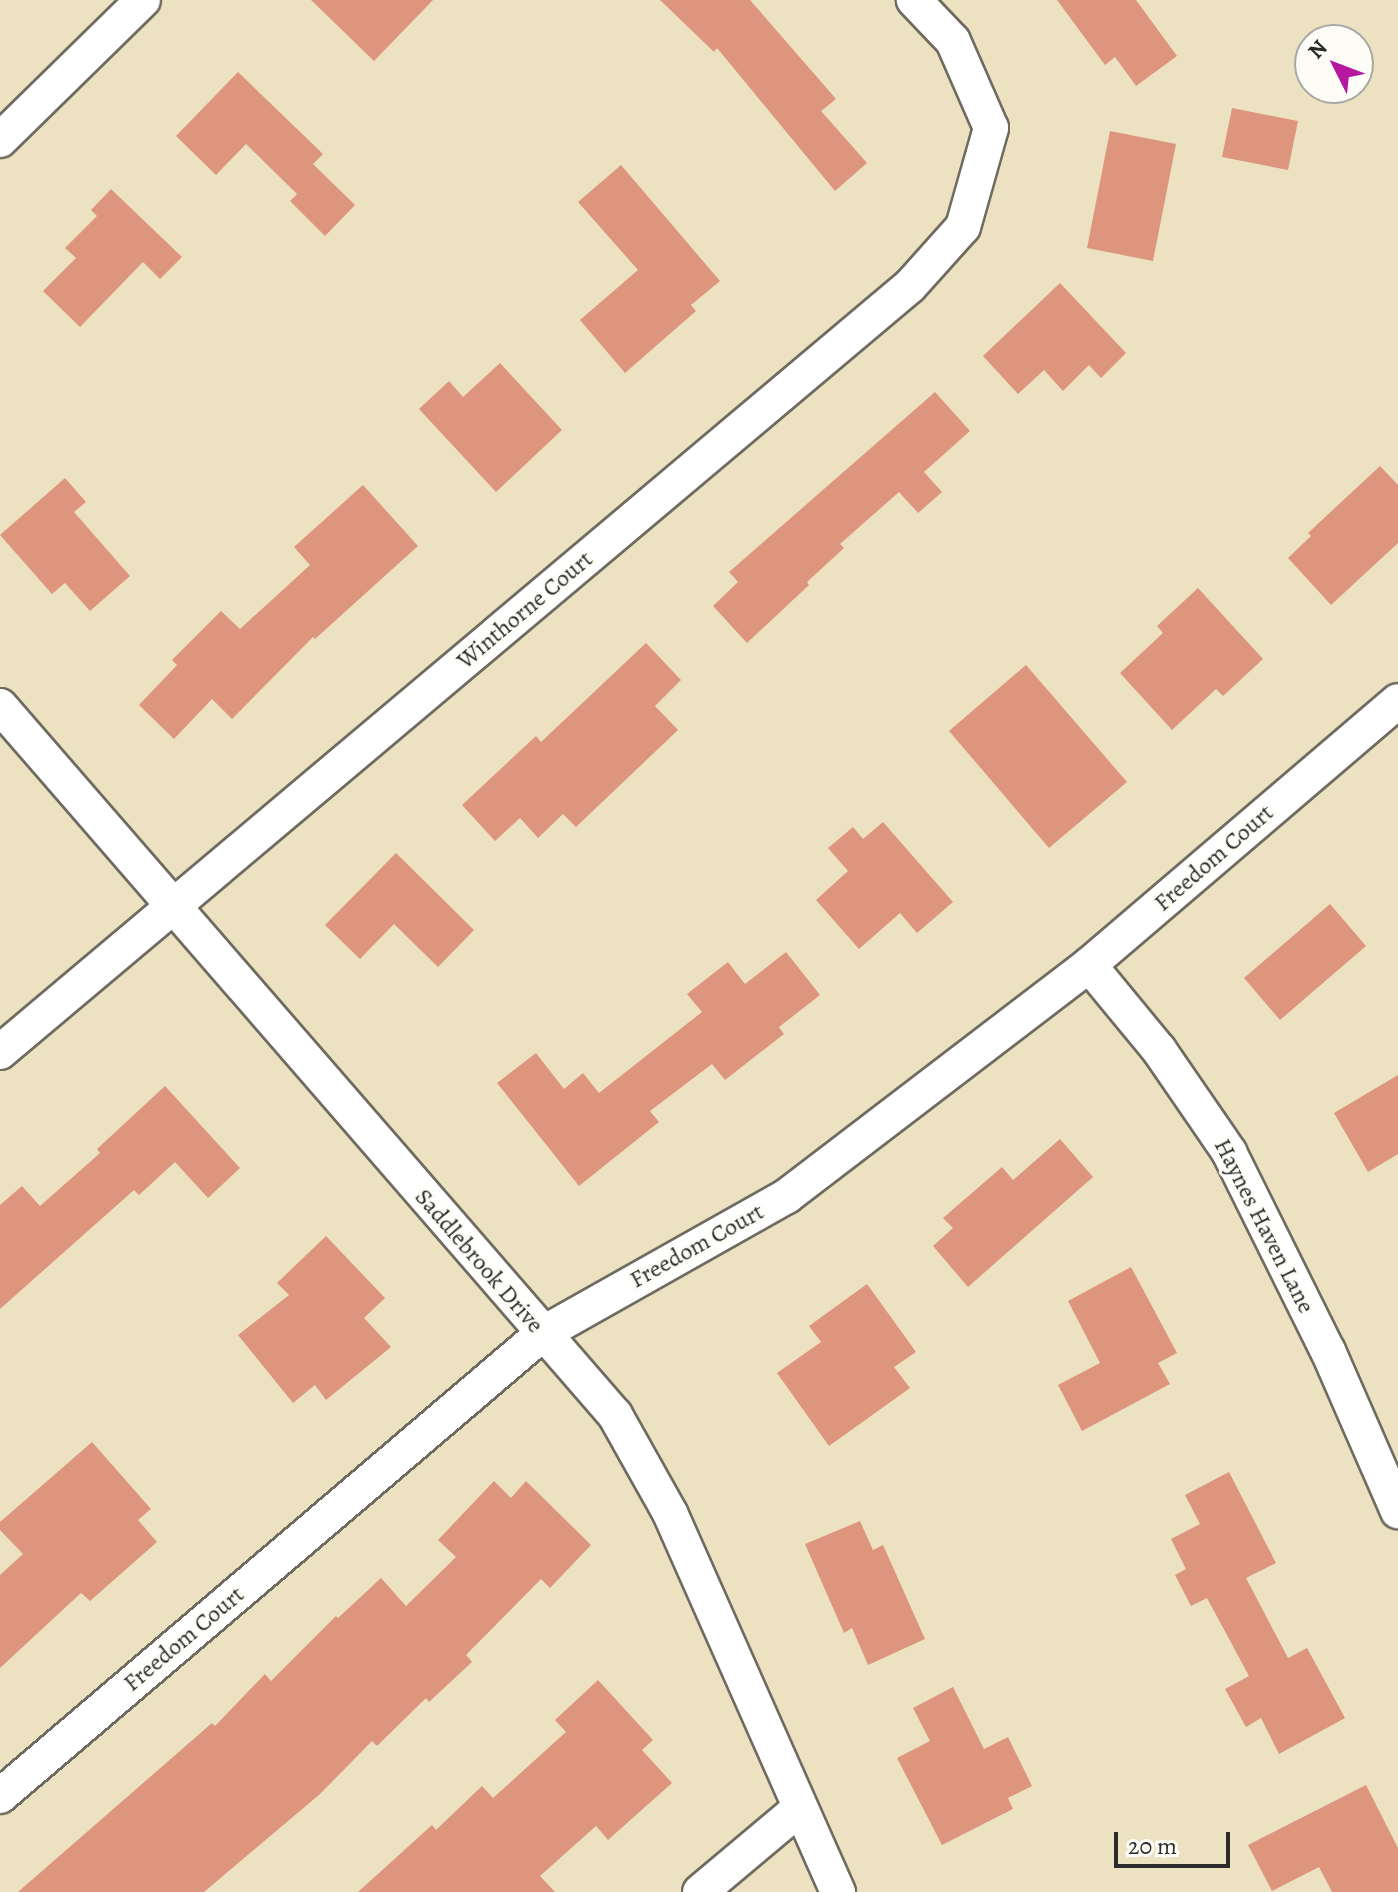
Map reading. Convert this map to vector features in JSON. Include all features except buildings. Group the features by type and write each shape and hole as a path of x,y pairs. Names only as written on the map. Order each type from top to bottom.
{"street":[{"name":"Winthorne Court","path":"0,1052 910,286 963,227 991,128 953,41 914,0"},
{"path":"0,140 123,6"},
{"name":"Freedom Court","path":"0,1796 542,1334 787,1196 1089,965 1398,701"},
{"name":"Saddlebrook Drive","path":"0,706 615,1415 670,1513 838,1892"},
{"name":"Haynes Haven Lane","path":"1089,965 1159,1050 1229,1152 1328,1351 1398,1511"},
{"path":"700,1892 800,1808"}]}
